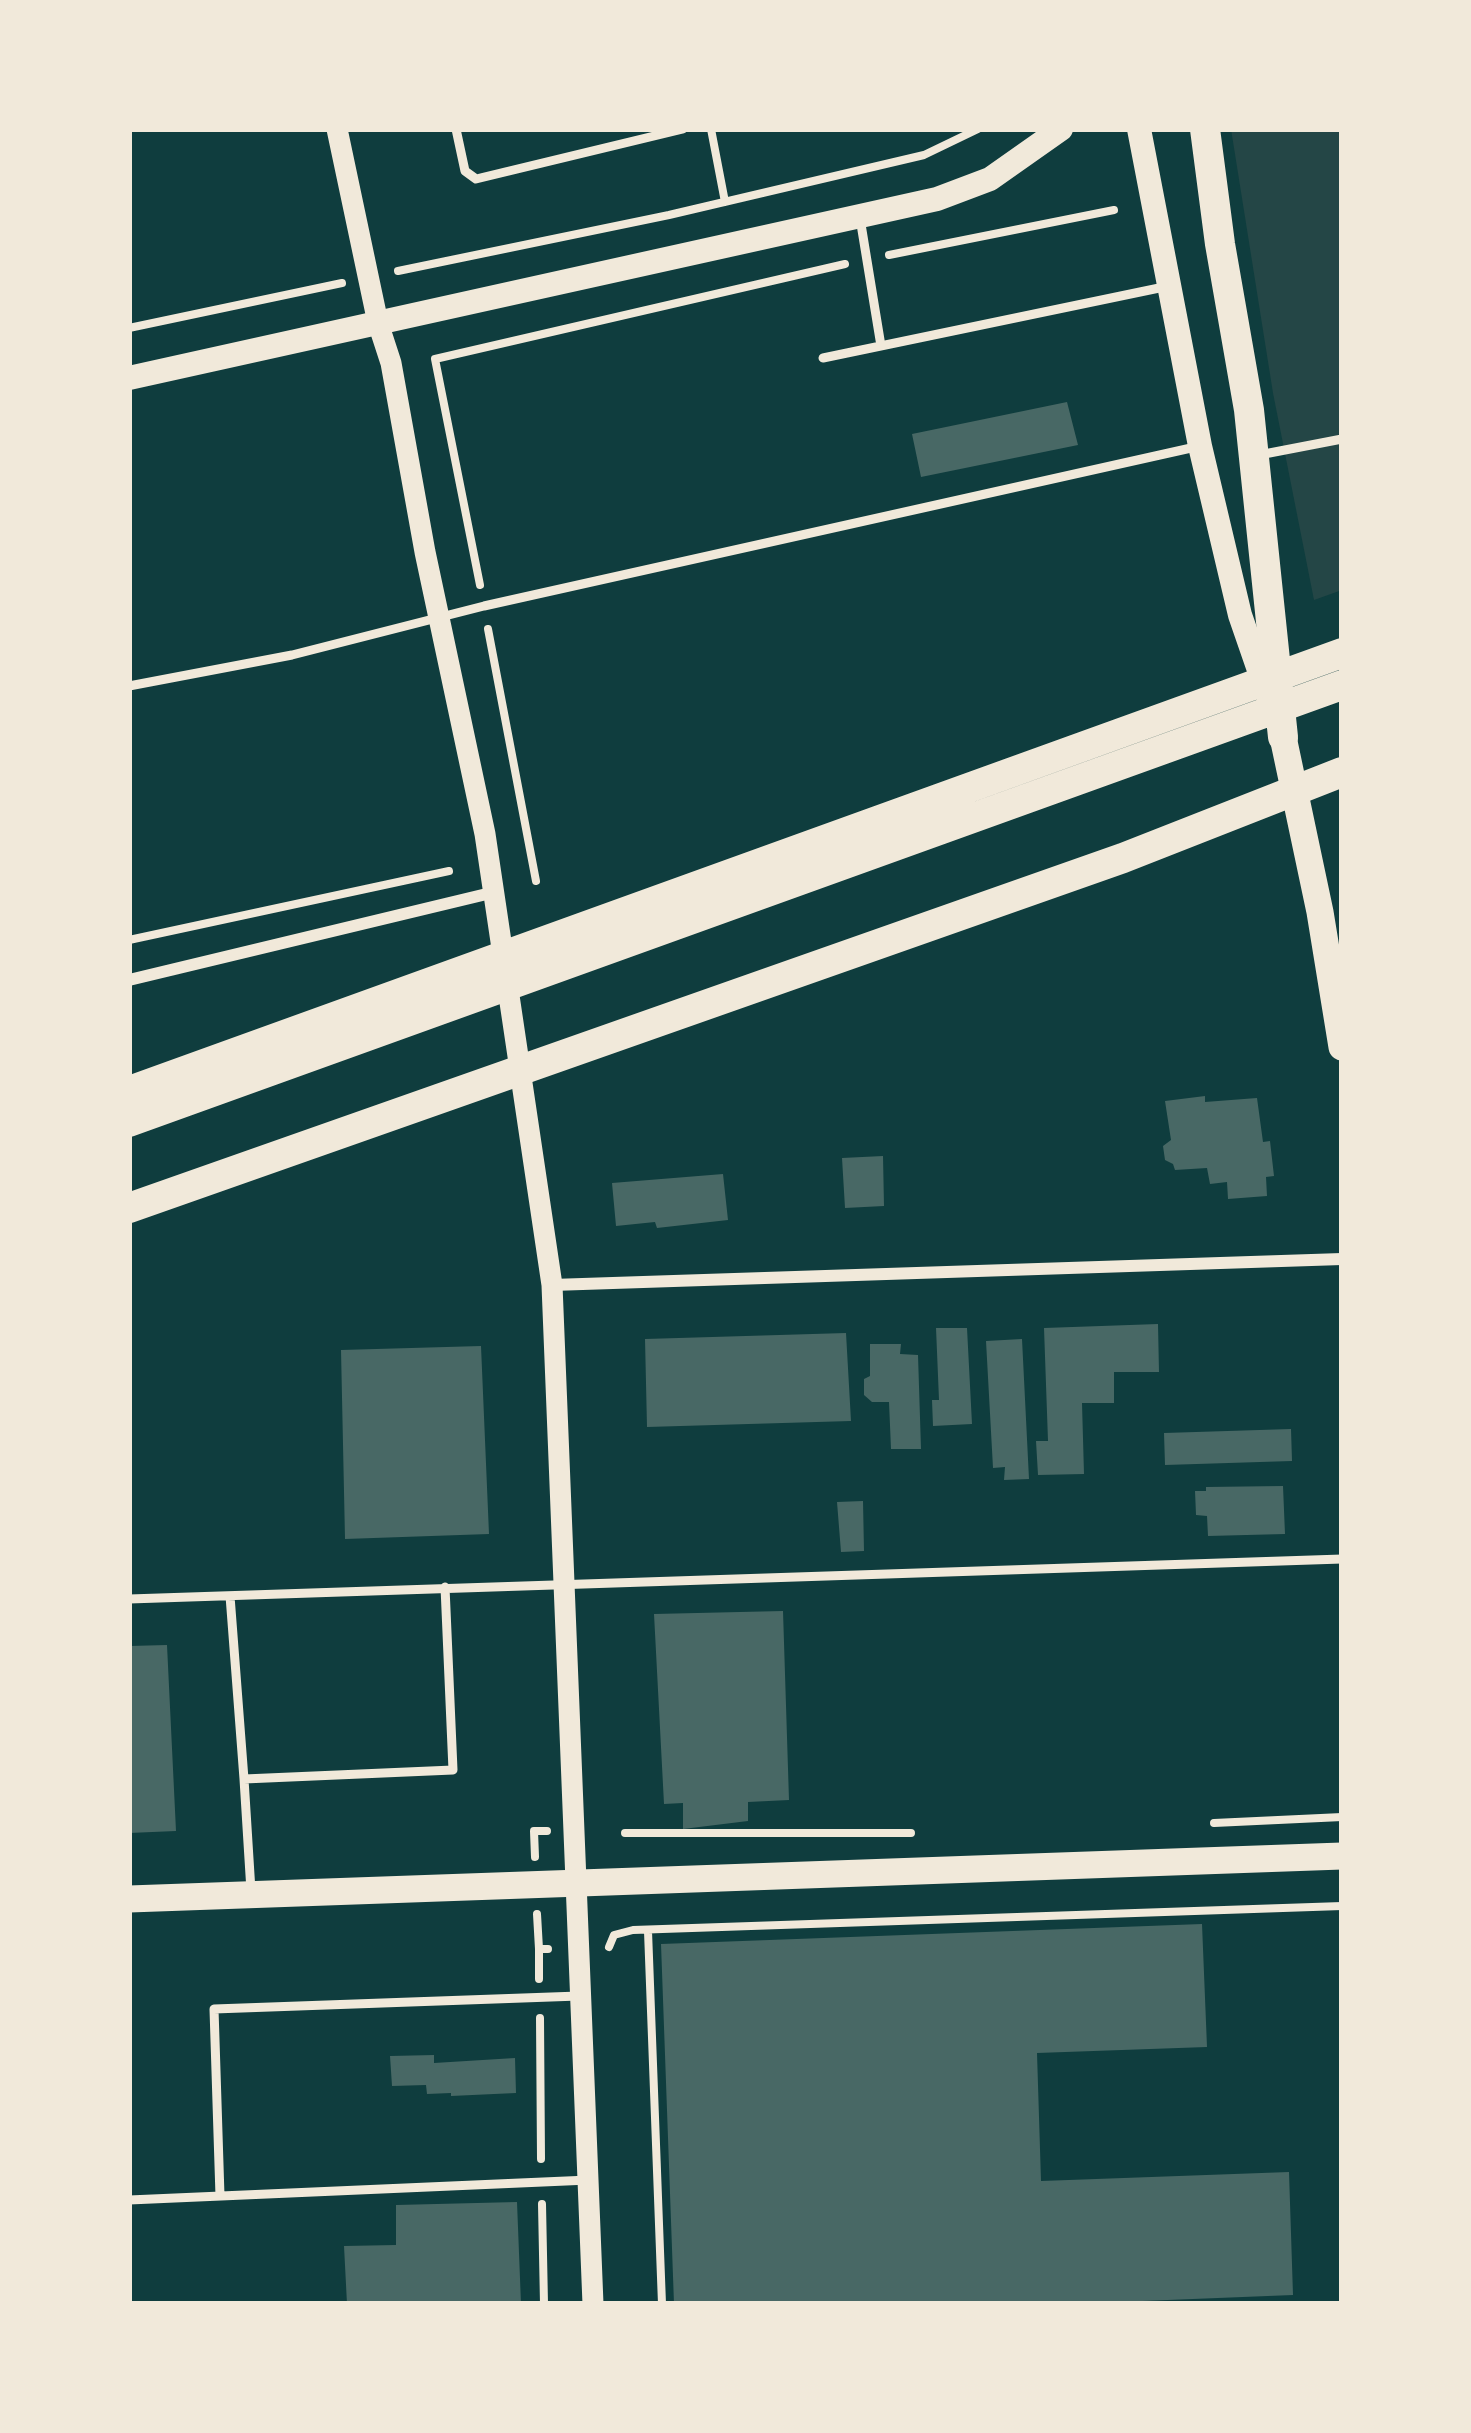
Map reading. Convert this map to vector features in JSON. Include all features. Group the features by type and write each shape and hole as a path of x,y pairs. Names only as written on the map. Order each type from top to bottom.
{"highway":[{"path":"1205,129 1249,410 1283,737"},
{"path":"129,1122 267,1057 1152,737 1342,653"},
{"path":"1152,737 1342,685"},
{"path":"129,1208 668,1021 1164,842 1342,772"},
{"path":"129,1091 267,1057"}],"main road":[{"path":"129,378 860,218 978,185 1061,129"},
{"path":"1139,129 1200,446 1240,615 1283,737 1320,912 1342,1047"},
{"path":"129,1899 1342,1856"}],"street":[{"path":"338,129 378,323 391,363 495,892 552,1285 593,2304"},
{"path":"129,980 495,892"},
{"path":"552,1285 1342,1259"}],"lane":[{"path":"456,129 465,170 476,179 683,129"},
{"path":"860,218 881,346"},
{"path":"823,358 1169,286"},
{"path":"1252,457 1342,439"},
{"path":"129,686 292,655 484,606 1200,446"},
{"path":"129,1599 1342,1559"},
{"path":"244,1779 453,1770 445,1587"},
{"path":"230,1596 251,1895"},
{"path":"220,2196 214,2009 580,1996"},
{"path":"129,2200 590,2180"}],"path":[{"path":"711,129 725,202"},
{"path":"129,328 725,202 924,155 978,129"},
{"path":"536,881 435,359 1114,209"},
{"path":"129,940 449,871"},
{"path":"1201,1823 1342,1817"},
{"path":"625,1833 923,1833"},
{"path":"633,1930 1342,1906"},
{"path":"648,1930 662,2304"}],"shaded area":[{"path":"1231,129 1342,129 1342,590 1314,600 1273,393"}],"building":[{"path":"1067,402 1078,445 921,477 912,434"},
{"path":"1205,1096 1205,1102 1257,1098 1274,1176 1266,1177 1267,1196 1228,1199 1227,1182 1210,1184 1207,1168 1175,1170 1165,1160 1163,1146 1171,1140 1165,1101"},
{"path":"883,1156 884,1206 845,1208 842,1158"},
{"path":"723,1174 728,1220 657,1228 655,1222 616,1226 612,1183"},
{"path":"1158,1324 1159,1372 1114,1372 1114,1403 1082,1403 1084,1474 1038,1475 1036,1441 1048,1441 1044,1328"},
{"path":"936,1328 967,1328 972,1424 933,1426 932,1400 939,1400"},
{"path":"846,1333 851,1421 647,1427 645,1339"},
{"path":"1022,1339 1029,1479 1004,1480 1005,1467 993,1468 986,1341"},
{"path":"870,1344 901,1344 900,1354 918,1355 921,1449 891,1449 889,1402 872,1402 864,1395 864,1379 870,1376"},
{"path":"481,1346 489,1534 345,1539 341,1350"},
{"path":"1291,1429 1292,1461 1165,1465 1164,1433"},
{"path":"1283,1486 1285,1534 1208,1536 1207,1516 1196,1515 1195,1491 1206,1491 1206,1487"},
{"path":"863,1501 864,1551 841,1552 837,1502"},
{"path":"783,1611 789,1800 748,1802 748,1821 683,1829 683,1803 664,1804 654,1614"},
{"path":"167,1645 176,1831 129,1833 129,1646"},
{"path":"1202,1924 1207,2047 1037,2053 1041,2181 1289,2172 1293,2295 1068,2304 674,2304 661,1944"},
{"path":"434,2055 434,2063 515,2058 516,2093 451,2096 427,2094 426,2085 392,2086 390,2056"},
{"path":"517,2202 521,2304 347,2304 344,2246 396,2245 396,2205"}]}
